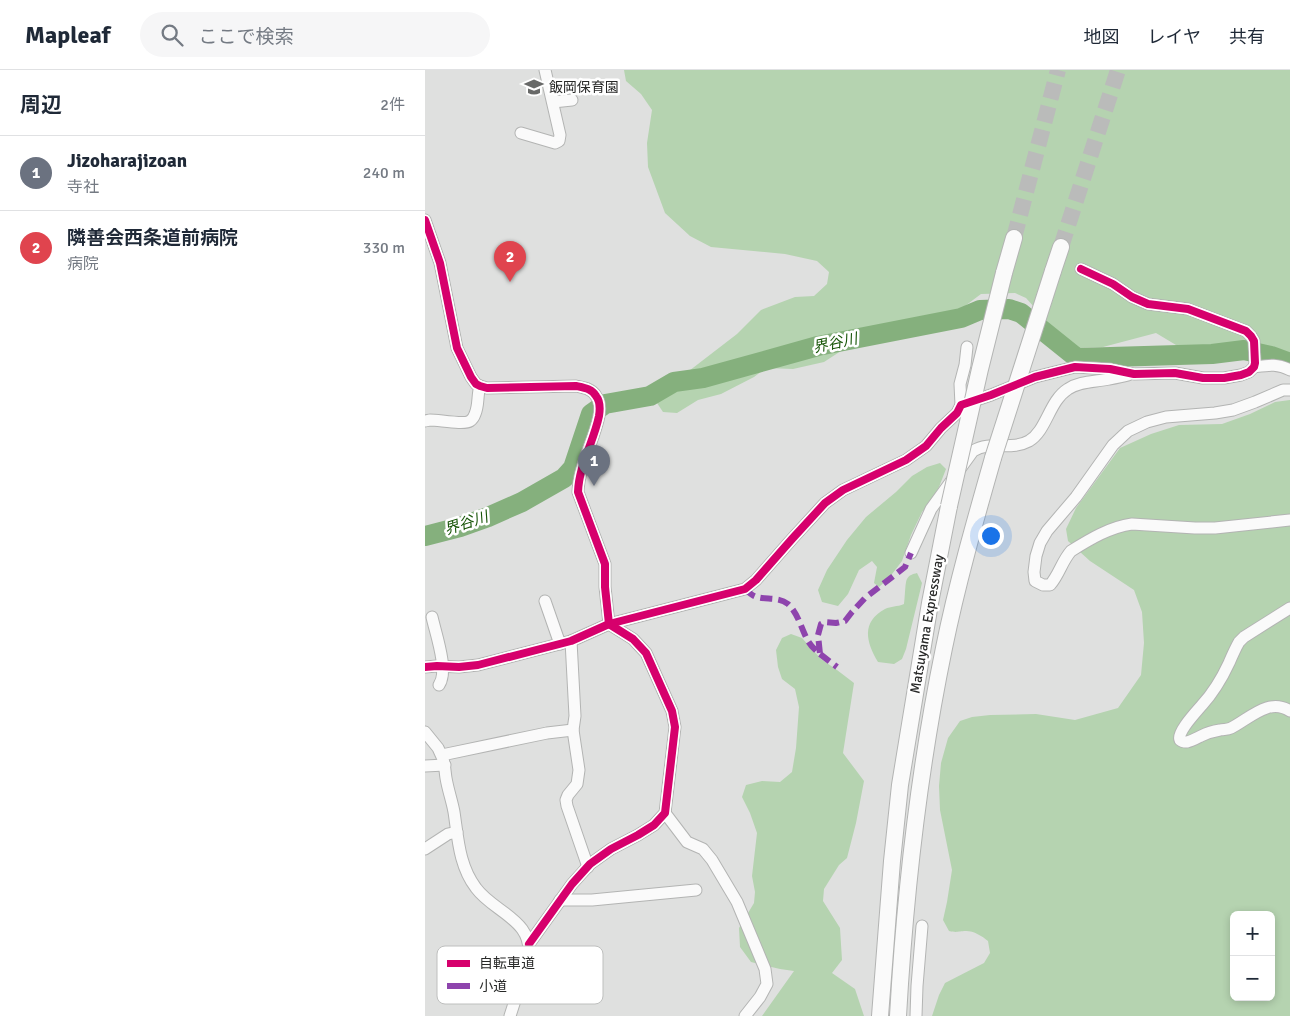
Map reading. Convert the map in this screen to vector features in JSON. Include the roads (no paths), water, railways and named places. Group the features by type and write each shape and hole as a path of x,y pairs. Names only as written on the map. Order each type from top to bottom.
{"highway":[{"name":"Matsuyama Expressway","path":"880,1016 901,785 930,603 949,506 980,369 1014,238"},
{"name":"Matsuyama Expressway","path":"898,1016 910,863 931,716 944,649 959,580 993,458 1061,246"}],"street":[{"path":"521,133 555,142 559,141 560,135 545,70"},
{"path":"553,102 572,100"},
{"path":"425,220 440,263 457,348 471,377 480,386 487,388 576,386 589,389 596,395 599,401 600,414 582,468 578,492 605,564 605,587 609,624"},
{"path":"911,553 931,509 973,451 981,446 1019,445 1030,440 1039,430 1055,401 1067,389 1081,383 1134,374 1175,373 1203,378 1224,378 1249,372 1255,365 1254,341 1246,331 1188,309 1148,304 1132,297 1113,284 1081,269"},
{"path":"425,667 478,665 565,642 609,624 738,591 750,586 825,503 843,490 906,460 926,446 957,413 961,405 960,384 967,347"},
{"path":"1255,365 1272,364 1283,366 1290,370"},
{"path":"961,405 1035,377 1075,367 1110,369 1134,374"},
{"path":"425,421 463,423 470,421 475,414 478,402 477,393 480,386"},
{"path":"1290,390 1283,390 1233,410 1167,417 1147,422 1128,431 1113,445 1076,497 1061,513 1039,543 1034,572 1035,581 1043,586 1050,585 1057,578 1066,556 1071,551 1122,525 1205,528 1290,520"},
{"path":"545,601 565,642 575,716 573,730 579,770 577,784 566,800 588,867"},
{"path":"1290,608 1243,637 1219,681 1180,733 1179,738 1184,742 1188,742 1203,735 1227,730 1268,707 1282,707 1290,711"},
{"path":"432,618 443,666 442,681 439,685"},
{"path":"529,944 572,884 588,867 611,849 654,825 665,813 675,727 672,711 646,653 633,639 609,624"},
{"path":"425,766 547,733 573,730"},
{"path":"425,732 443,760 463,866 477,889 520,925 529,944"},
{"path":"665,813 687,842 703,849 712,860 737,902 765,969 767,984 760,997 745,1016"},
{"path":"425,849 448,834 457,832"},
{"path":"560,900 592,900 696,890"},
{"path":"917,1016 917,986 922,926"},
{"path":"510,1016 514,1004"}],"waterway":[{"name":"界谷川","path":"425,536 488,517 522,502 564,478 573,468 591,414 605,404 650,396 674,382 703,378 818,346 961,318 980,310 1009,309 1021,313 1077,358 1212,354 1244,350 1271,356 1290,363"}],"tunnel":[{"path":"1014,238 1058,70"},
{"path":"1061,247 1118,70"}],"place":[{"name":"飯岡保育園","path":"534,87"},
{"name":"隣善会西条道前病院","path":"510,282"},
{"name":"Jizoharajizoan","path":"594,486"}]}
